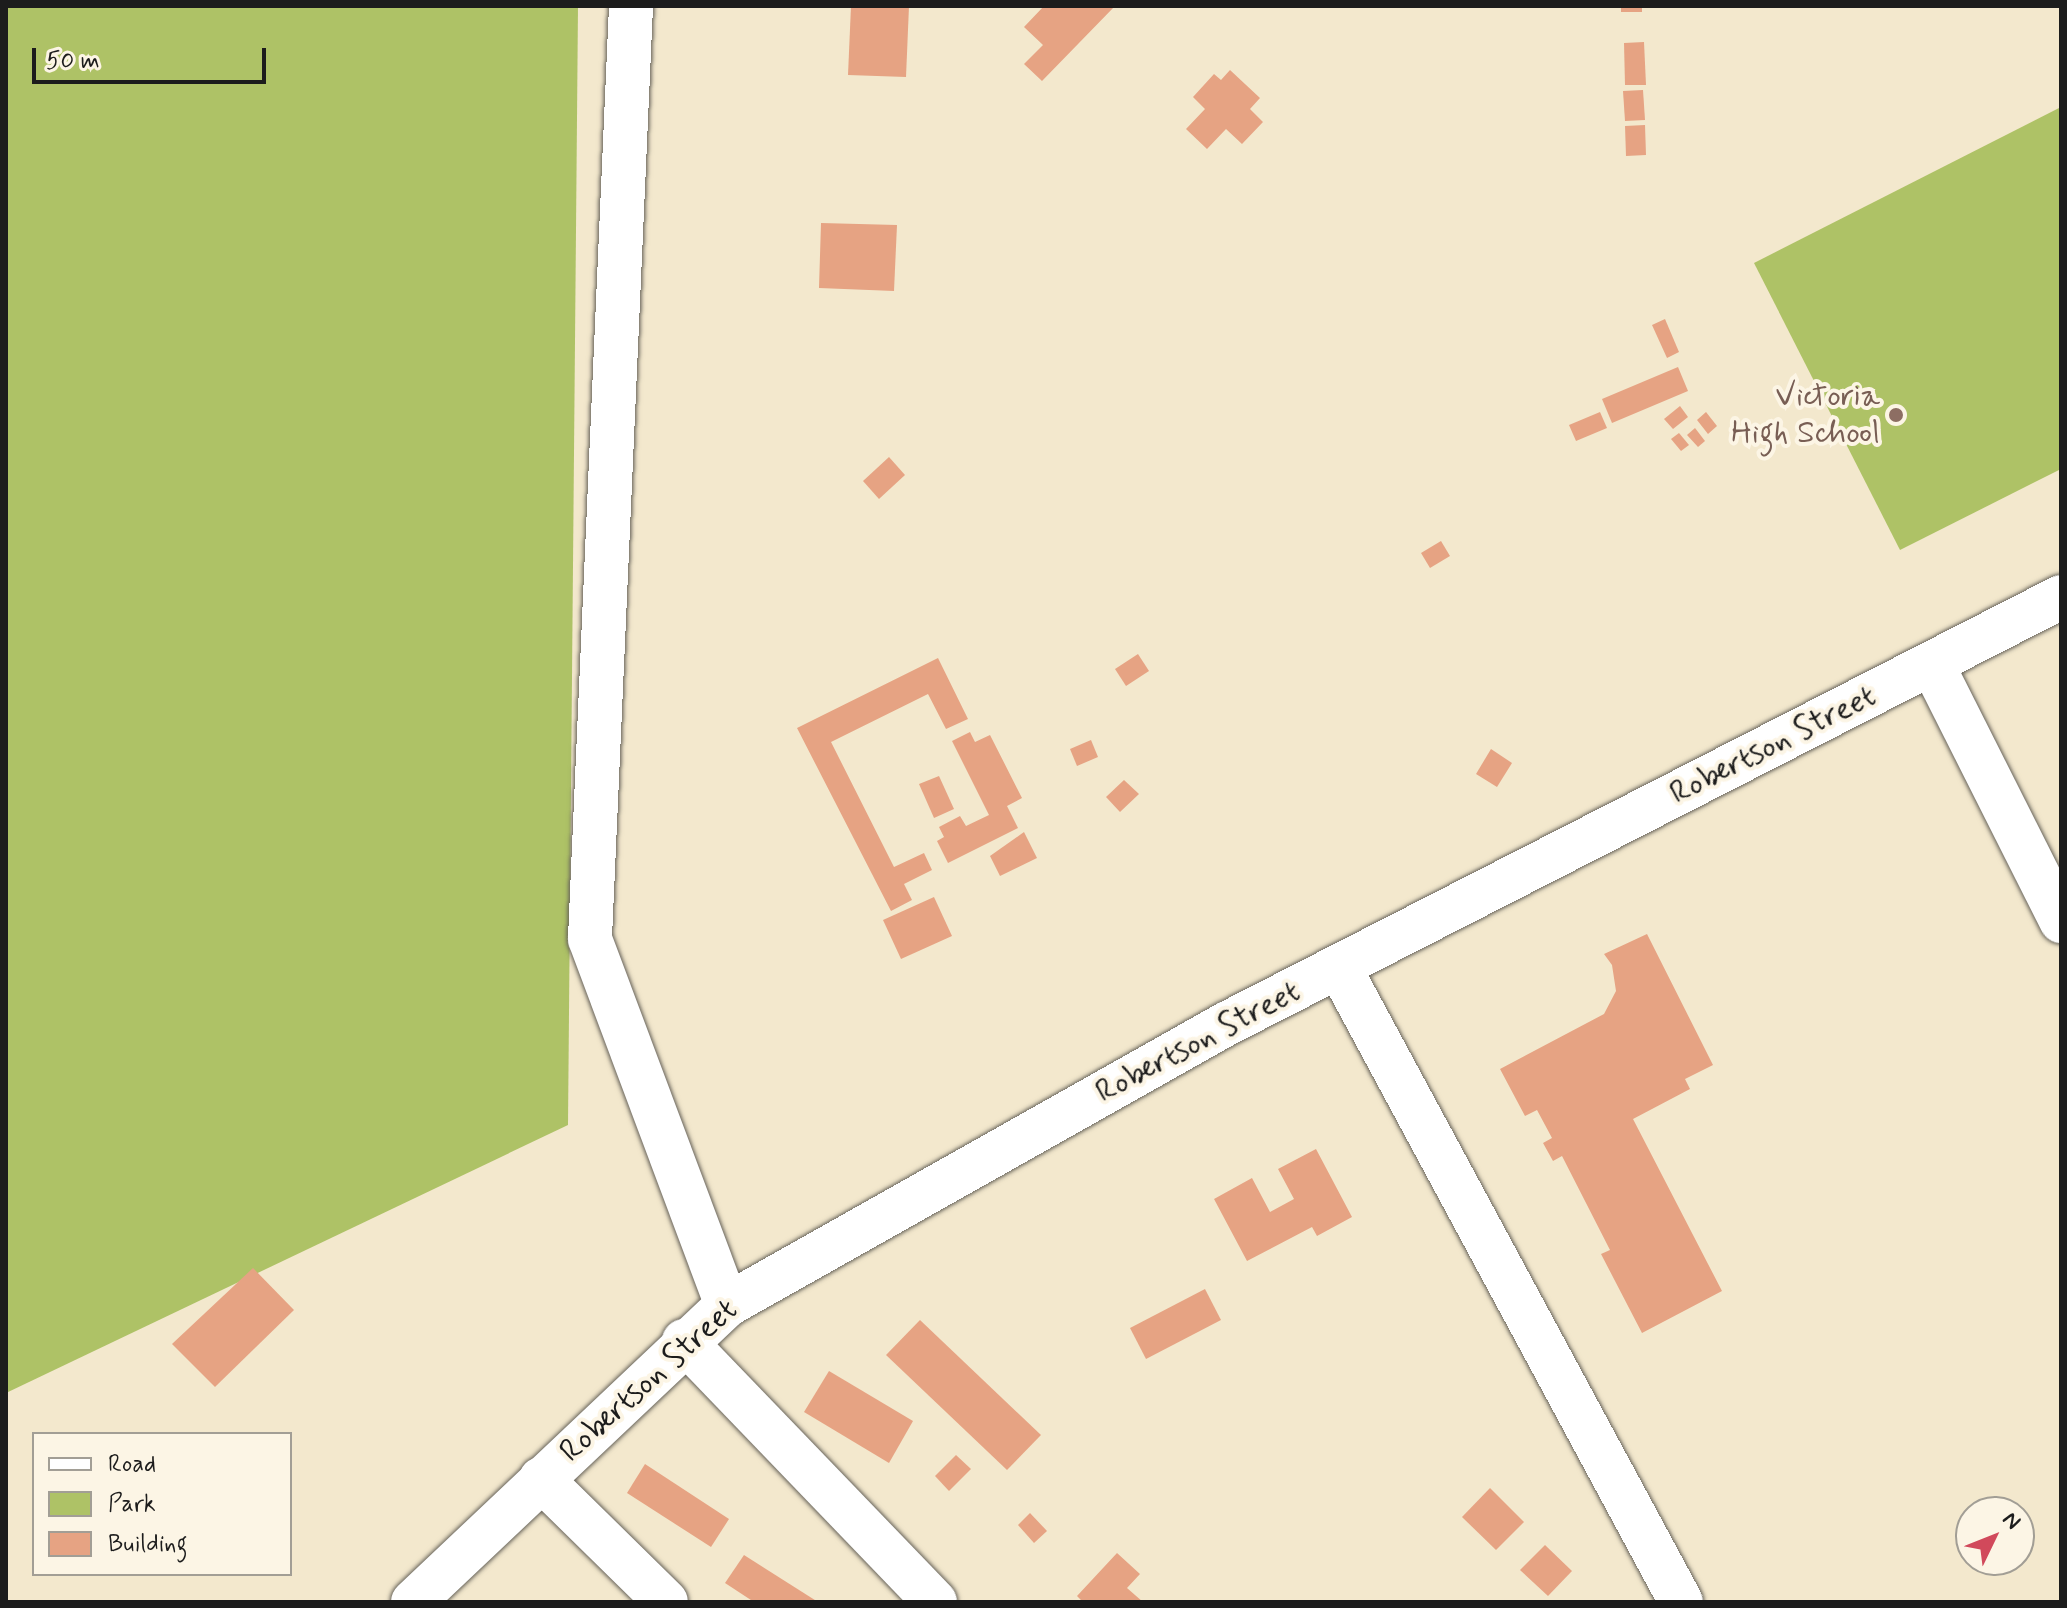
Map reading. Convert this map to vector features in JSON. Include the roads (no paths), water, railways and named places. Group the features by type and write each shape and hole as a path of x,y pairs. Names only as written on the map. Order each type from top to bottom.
{"street":[{"path":"631,6 590,939 727,1305"},
{"name":"Robertson Street","path":"413,1602 684,1341 727,1305 1226,1024 2061,597"},
{"path":"1932,664 2061,921"},
{"path":"1339,967 1681,1602"},
{"path":"684,1341 935,1602"},
{"path":"541,1479 666,1602"}],"place":[{"name":"Victoria High School","path":"1896,415"}]}
